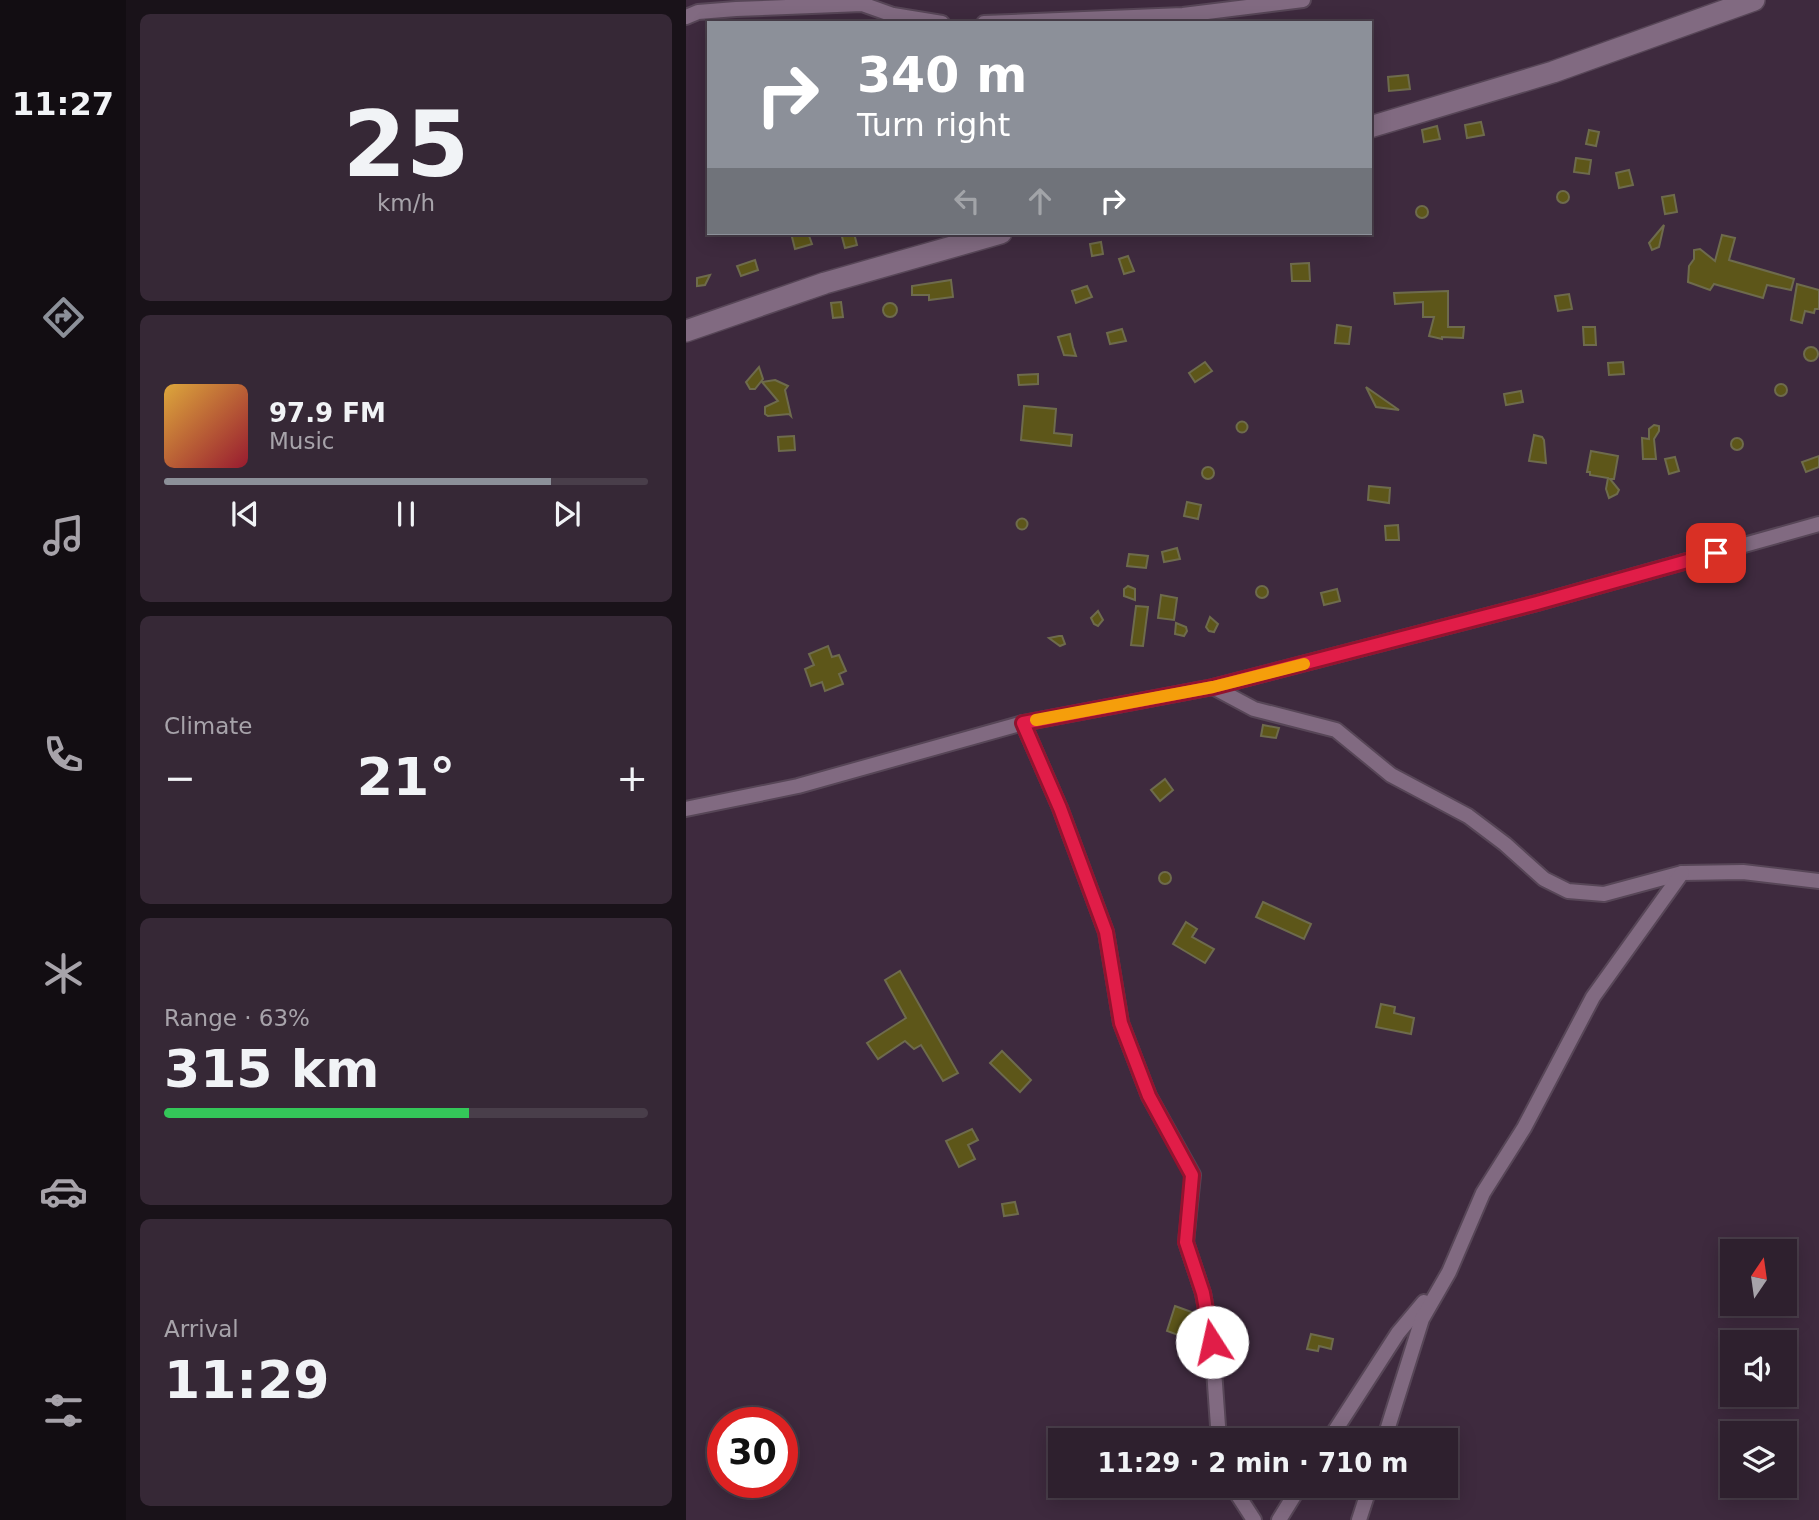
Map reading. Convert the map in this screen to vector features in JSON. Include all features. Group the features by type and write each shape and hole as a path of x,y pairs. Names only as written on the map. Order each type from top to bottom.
{"main road":[{"path":"1372,126 1553,72 1754,0"},
{"path":"686,331 825,282 994,235"}],"street":[{"path":"1034,21 1183,15 1303,0"},
{"path":"686,17 698,12 736,9 862,4 893,15 930,21"},
{"path":"686,809 798,786 1023,723 1213,687 1537,603 1819,524"},
{"path":"1213,687 1254,709 1336,730 1391,775 1468,816 1544,879 1568,891 1604,894 1682,873 1743,872 1819,881"},
{"path":"1023,723 1060,808 1106,932 1121,1023 1149,1096 1192,1175 1186,1242 1203,1293 1212,1342 1218,1428"},
{"path":"1388,1428 1422,1319 1449,1272 1483,1194 1524,1128 1594,997 1682,873"},
{"path":"1337,1428 1398,1333 1449,1272"},
{"path":"1240,1498 1254,1520"},
{"path":"1279,1520 1293,1498"},
{"path":"1359,1520 1366,1498"}],"building":[{"path":"1408,75 1410,89 1389,91 1388,77"},
{"path":"1481,122 1484,135 1467,138 1465,125"},
{"path":"1437,126 1440,139 1424,142 1422,130"},
{"path":"1589,130 1599,132 1596,146 1586,144"},
{"path":"1576,158 1591,160 1589,174 1574,172"},
{"path":"1629,170 1633,185 1619,188 1616,173"},
{"path":"1563,191 1569,197 1563,203 1557,197"},
{"path":"1674,195 1677,212 1665,214 1662,197"},
{"path":"1422,206 1428,212 1422,218 1416,212"},
{"path":"1664,225 1659,247 1652,250 1649,243"},
{"path":"792,235 809,235 812,244 795,249"},
{"path":"842,235 854,235 857,245 845,248"},
{"path":"1722,235 1735,238 1729,260 1794,279 1791,290 1767,285 1763,298 1714,284 1710,290 1688,282 1694,250 1700,249 1715,261"},
{"path":"1101,242 1103,254 1092,256 1090,244"},
{"path":"1128,256 1134,271 1124,274 1119,259"},
{"path":"755,260 758,270 741,276 737,266"},
{"path":"1309,263 1310,281 1292,281 1291,264"},
{"path":"710,275 705,285 697,286 697,278"},
{"path":"951,280 953,297 929,300 929,295 912,295 912,286"},
{"path":"1797,284 1819,290 1819,309 1815,309 1814,313 1805,311 1802,323 1791,320"},
{"path":"1087,286 1092,297 1076,303 1072,291"},
{"path":"1448,291 1448,327 1464,327 1463,338 1442,339 1429,336 1434,317 1423,317 1423,302 1395,304 1394,293"},
{"path":"1569,294 1572,309 1558,311 1555,296"},
{"path":"841,302 843,317 833,318 831,303"},
{"path":"887,303 893,303 897,310 893,317 887,317 883,313 883,307"},
{"path":"1337,325 1351,327 1349,344 1335,343"},
{"path":"1583,327 1595,327 1596,345 1584,345"},
{"path":"1122,329 1126,341 1110,344 1107,333"},
{"path":"1070,334 1076,356 1064,355 1058,337"},
{"path":"1811,347 1816,349 1816,359 1811,361 1806,359 1804,354 1806,349"},
{"path":"1205,362 1212,371 1195,382 1189,373"},
{"path":"1623,362 1624,374 1609,375 1608,363"},
{"path":"759,367 763,379 755,389 750,389 746,382"},
{"path":"1038,374 1038,384 1019,385 1018,375"},
{"path":"775,380 788,386 785,390 791,416 765,414 765,407 778,401 762,382"},
{"path":"1781,384 1787,390 1781,396 1775,390"},
{"path":"1366,387 1399,410 1376,407"},
{"path":"1521,391 1523,402 1506,405 1504,394"},
{"path":"1024,406 1056,409 1054,433 1072,435 1071,446 1021,440"},
{"path":"1242,421 1248,427 1242,433 1236,427"},
{"path":"1654,425 1659,426 1654,439 1656,459 1643,459 1642,438 1649,439 1649,429"},
{"path":"1534,435 1544,440 1546,463 1529,461"},
{"path":"794,436 795,450 779,451 778,437"},
{"path":"1737,438 1743,444 1737,450 1731,444"},
{"path":"1591,451 1618,456 1614,479 1610,479 1619,490 1609,498 1606,489 1608,478 1587,472"},
{"path":"1819,456 1819,467 1806,472 1802,462"},
{"path":"1675,457 1679,471 1669,474 1665,459"},
{"path":"1208,467 1214,473 1208,479 1202,473"},
{"path":"1369,486 1390,488 1389,503 1368,500"},
{"path":"1187,502 1201,505 1198,519 1184,516"},
{"path":"1022,518 1028,524 1022,530 1016,524"},
{"path":"1398,525 1399,540 1386,540 1385,526"},
{"path":"1177,548 1180,559 1164,562 1162,552"},
{"path":"1129,554 1148,556 1146,568 1127,566"},
{"path":"1128,586 1135,589 1135,600 1124,596 1124,589"},
{"path":"1262,586 1268,592 1262,598 1256,592"},
{"path":"1337,589 1340,601 1324,605 1321,593"},
{"path":"1161,595 1177,598 1174,620 1158,618"},
{"path":"1136,606 1148,607 1143,646 1131,645"},
{"path":"1098,611 1103,620 1098,626 1091,618"},
{"path":"1210,617 1218,624 1214,632 1206,627"},
{"path":"1176,623 1186,627 1184,636 1175,634"},
{"path":"1062,636 1065,644 1060,646 1049,638"},
{"path":"828,646 832,657 839,655 846,671 839,674 843,684 825,691 822,682 811,686 805,669 814,665 809,654"},
{"path":"1263,725 1279,728 1276,738 1261,736"},
{"path":"1165,779 1173,790 1160,801 1151,790"},
{"path":"1160,873 1170,873 1170,883 1160,883"},
{"path":"1263,902 1311,924 1304,939 1256,917"},
{"path":"1186,922 1197,929 1192,937 1214,949 1205,963 1173,944"},
{"path":"900,971 958,1073 943,1081 921,1045 914,1049 905,1041 878,1059 867,1043 906,1018 885,980"},
{"path":"1381,1004 1395,1007 1394,1013 1414,1018 1411,1034 1376,1027"},
{"path":"1002,1051 1031,1080 1020,1092 990,1063"},
{"path":"972,1129 978,1140 968,1145 975,1159 959,1167 946,1141"},
{"path":"1015,1202 1018,1214 1004,1216 1002,1204"},
{"path":"1175,1306 1197,1314 1198,1321 1192,1340 1167,1331"},
{"path":"1311,1334 1333,1339 1331,1349 1319,1346 1318,1351 1307,1349"}],"slow traffic":[{"path":"1036,720 1213,687 1304,664"}],"route":[{"path":"1212,1342 1203,1293 1186,1242 1192,1175 1149,1096 1121,1023 1106,932 1060,808 1023,723 1213,687 1537,603 1716,553"}]}
